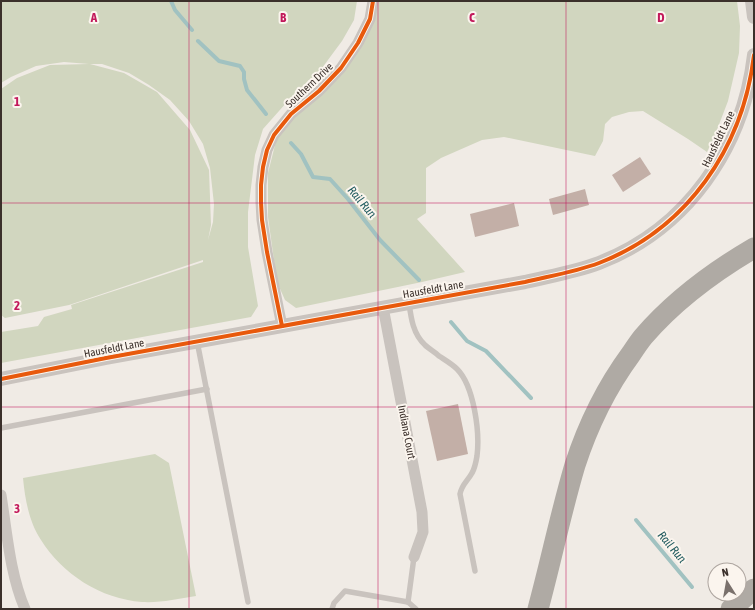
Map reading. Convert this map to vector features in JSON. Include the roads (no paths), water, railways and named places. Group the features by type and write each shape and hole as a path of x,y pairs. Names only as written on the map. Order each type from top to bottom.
{"highway":[{"path":"538,609 547,578 565,500 576,464 588,428 604,395 642,338 664,314 711,275 754,248"},
{"path":"731,609 754,589"}],"street":[{"name":"Southern Drive","path":"282,326 262,220 261,184 267,150 274,135 291,114 319,91 341,68 358,43 370,19 373,1"},
{"path":"752,1 754,17"},
{"name":"Hausfeldt Lane","path":"1,379 197,341 526,282 575,271 599,262 622,252 664,226 682,209 711,174 733,134 745,100 754,55"},
{"name":"Indiana Court","path":"383,307 422,512 422,532 414,557"},
{"path":"1,495 13,568 25,609"}],"lane":[{"path":"408,303 413,326 418,337 425,345 455,367 465,380 470,392 476,425 477,455 476,464 472,474 462,487 460,494 475,571"},
{"path":"197,341 248,602"},
{"path":"1,428 207,389"},
{"path":"408,602 414,557"},
{"path":"332,609 334,603 345,591 408,602 416,609"}],"waterway":[{"name":"Rail Run","path":"171,1 175,10 192,30"},
{"name":"Rail Run","path":"198,41 219,61 240,66 244,72 247,90 266,114"},
{"name":"Rail Run","path":"291,143 301,154 313,177 330,179 348,199 380,240 419,280"},
{"name":"Rail Run","path":"451,322 467,341 486,351 531,398"},
{"name":"Rail Run","path":"636,520 692,587"}]}
